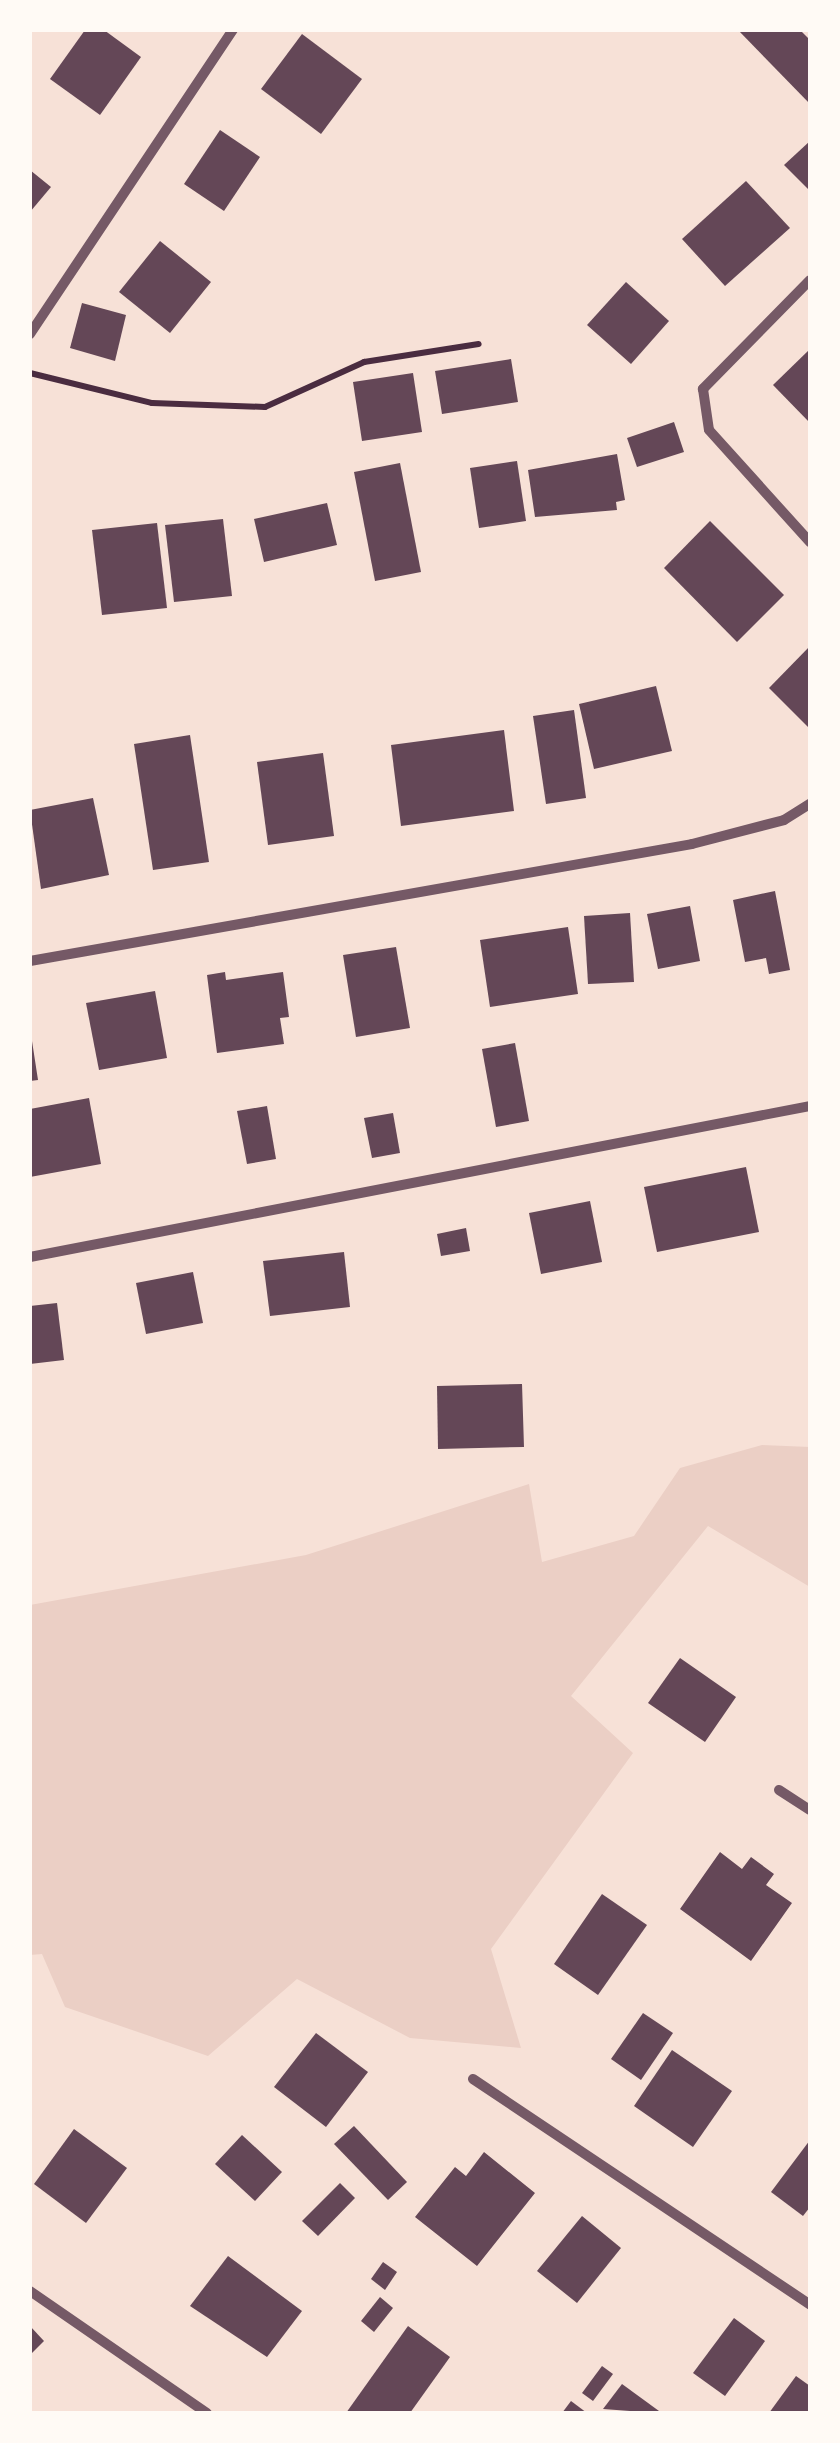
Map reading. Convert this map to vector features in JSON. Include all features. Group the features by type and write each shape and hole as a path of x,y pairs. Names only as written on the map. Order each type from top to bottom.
{"street":[{"path":"30,334 233,30"},
{"path":"810,280 703,389 709,430 810,542"},
{"path":"30,961 692,844 784,820 810,804"},
{"path":"30,1256 810,1106"},
{"path":"778,1790 810,1810"},
{"path":"472,2079 810,2305"},
{"path":"30,2292 207,2413"}],"path":[{"path":"30,373 152,403 265,407 364,362 478,344"}],"shaded area":[{"path":"762,1445 810,1447 810,1587 708,1526 571,1696 633,1753 491,1949 521,2048 410,2038 297,1979 208,2056 65,2007 42,1954 30,1955 30,1605 306,1555 529,1484 542,1562 634,1536 680,1468"}],"building":[{"path":"85,30 104,30 141,57 100,115 50,79"},
{"path":"738,30 800,30 810,40 810,104"},
{"path":"302,34 362,79 321,134 261,89"},
{"path":"220,130 260,157 224,211 184,184"},
{"path":"810,141 810,191 784,165"},
{"path":"30,170 51,187 30,212"},
{"path":"746,181 790,228 725,286 682,239"},
{"path":"160,241 211,282 170,333 119,292"},
{"path":"626,282 669,321 631,364 587,325"},
{"path":"82,303 126,315 115,361 70,348"},
{"path":"810,349 810,423 773,385"},
{"path":"511,359 518,402 442,414 435,371"},
{"path":"413,373 422,432 362,441 353,382"},
{"path":"674,422 684,452 637,467 627,438"},
{"path":"617,454 625,500 616,502 617,510 535,517 528,470"},
{"path":"517,461 526,521 479,528 470,468"},
{"path":"400,463 421,572 375,581 354,472"},
{"path":"327,503 337,545 264,562 254,519"},
{"path":"223,519 232,596 174,602 165,525"},
{"path":"710,521 784,595 737,642 664,568"},
{"path":"157,523 167,608 102,615 92,530"},
{"path":"810,646 810,729 769,688"},
{"path":"656,686 672,751 594,769 579,704"},
{"path":"574,710 586,798 546,804 533,716"},
{"path":"504,730 514,811 401,826 391,745"},
{"path":"190,735 209,862 153,870 134,744"},
{"path":"323,753 334,836 268,845 257,762"},
{"path":"93,798 109,875 41,889 30,810"},
{"path":"775,891 790,970 769,974 766,958 745,962 733,900"},
{"path":"690,906 700,961 658,969 647,914"},
{"path":"630,913 634,982 588,984 584,916"},
{"path":"568,927 578,994 490,1007 480,940"},
{"path":"396,947 410,1028 356,1037 343,955"},
{"path":"225,972 226,980 283,972 289,1017 280,1018 284,1044 217,1053 207,975"},
{"path":"155,991 167,1058 99,1070 86,1003"},
{"path":"30,1042 38,1080 30,1081"},
{"path":"515,1043 529,1121 496,1127 482,1049"},
{"path":"89,1098 101,1164 30,1177 30,1109"},
{"path":"267,1106 276,1159 247,1164 237,1111"},
{"path":"393,1113 400,1153 372,1158 364,1118"},
{"path":"746,1167 759,1232 657,1252 644,1187"},
{"path":"590,1201 602,1262 541,1274 529,1213"},
{"path":"466,1228 470,1251 441,1256 437,1234"},
{"path":"344,1252 350,1307 270,1316 263,1261"},
{"path":"193,1272 203,1323 146,1334 136,1283"},
{"path":"57,1303 64,1360 30,1364 30,1306"},
{"path":"522,1384 524,1447 438,1449 437,1386"},
{"path":"680,1658 736,1697 705,1742 648,1703"},
{"path":"720,1852 742,1869 751,1857 774,1874 766,1885 792,1903 751,1961 680,1909"},
{"path":"602,1894 647,1925 598,1995 554,1964"},
{"path":"643,2013 673,2033 641,2080 611,2059"},
{"path":"316,2033 368,2072 326,2127 274,2087"},
{"path":"672,2050 732,2091 693,2147 634,2106"},
{"path":"354,2126 407,2182 388,2200 334,2144"},
{"path":"74,2129 127,2168 86,2223 34,2184"},
{"path":"242,2135 282,2172 255,2201 215,2164"},
{"path":"810,2140 810,2207 803,2216 771,2192"},
{"path":"484,2152 535,2193 477,2266 415,2217 455,2167 466,2176"},
{"path":"340,2183 355,2198 318,2236 302,2221"},
{"path":"582,2216 621,2248 577,2303 537,2271"},
{"path":"228,2256 302,2311 267,2357 190,2306"},
{"path":"383,2262 397,2272 385,2290 371,2279"},
{"path":"380,2297 393,2308 374,2332 361,2321"},
{"path":"734,2318 765,2341 725,2396 693,2373"},
{"path":"30,2326 44,2341 30,2355"},
{"path":"408,2326 450,2357 410,2413 346,2413"},
{"path":"602,2366 613,2374 593,2401 582,2393"},
{"path":"796,2376 810,2386 810,2413 769,2413"},
{"path":"622,2384 659,2411 603,2409"},
{"path":"571,2401 587,2413 562,2413"}]}
